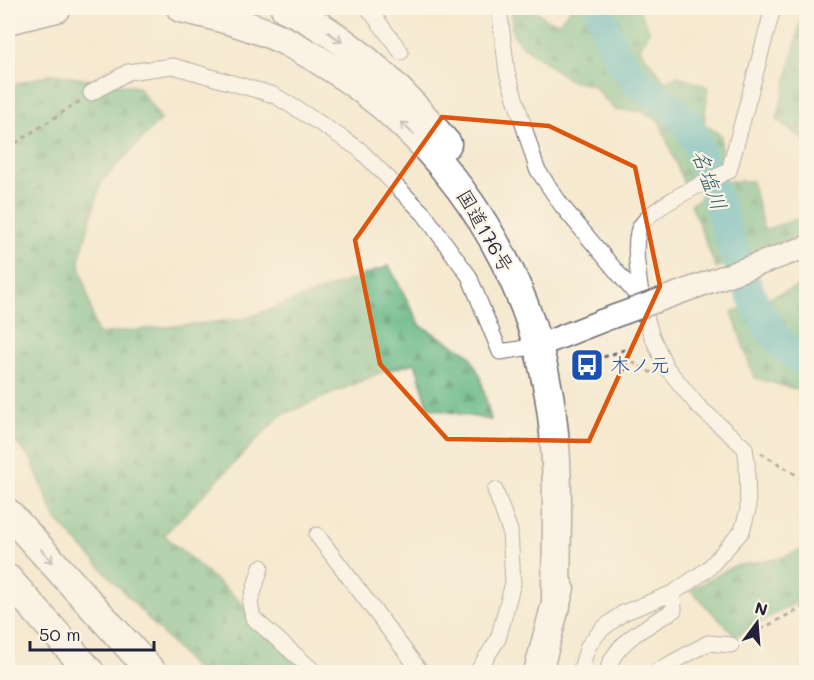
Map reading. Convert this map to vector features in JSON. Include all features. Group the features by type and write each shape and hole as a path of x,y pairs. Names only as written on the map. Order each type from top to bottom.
{"highway":[{"path":"8,20 57,8"},
{"name":"国道176号","path":"181,8 252,27 287,42 382,104 422,142 468,197 545,343"},
{"name":"国道176号","path":"285,8 363,57 404,96 445,142 490,201 520,259 545,343 556,469 556,607 538,672"},
{"path":"8,513 152,672"},
{"path":"8,579 90,672"}],"street":[{"path":"368,8 401,52"},
{"path":"499,8 507,72 537,169 562,206 642,302"},
{"path":"580,672 588,646 601,630 623,613 673,593 708,569 742,531 747,510 745,448 697,405 666,367 651,334 642,302 638,230 647,217 689,191 729,171 772,12 770,8"},
{"path":"91,93 128,72 173,66 274,95 359,150 424,214 469,276 500,352 545,343 807,247"},
{"path":"477,672 498,639 513,583 510,531 495,490"},
{"path":"317,535 421,672"},
{"path":"261,567 250,603 254,618 315,672"},
{"path":"607,672 610,660 624,642 674,610 673,593"},
{"path":"656,672 708,643 731,645"}],"path":[{"path":"8,148 91,93"},
{"path":"595,360 624,350 635,363 653,374"},
{"path":"733,437 807,481"}],"highlighted area":[{"path":"442,117 549,126 635,167 660,286 589,441 447,439 380,364 355,240"}],"green space":[{"path":"511,8 534,8 545,19 559,23 571,8 638,8 649,30 640,49 665,81 679,76 708,87 704,123 721,136 722,167 684,184 659,121 642,111 615,110 592,85 571,81 520,44 512,32"},
{"path":"804,8 806,8 805,141 777,120"},
{"path":"51,74 138,87 161,119 101,182 79,260 97,334 244,319 389,266 421,326 469,354 480,376 491,420 429,408 415,363 382,372 280,416 164,535 299,653 307,672 198,672 55,518 31,459 8,434 8,86"},
{"path":"729,181 752,181 764,230 806,216 806,233 716,268 691,204"},
{"path":"806,283 806,392 754,378 732,312"},
{"path":"806,548 806,597 736,636 690,590 734,566 781,558"}],"waterway":[{"name":"名塩川","path":"599,8 619,59 632,77 675,110 687,124 703,159 737,260 751,294 766,324 785,347 806,362"}],"place":[{"name":"木ノ元","path":"587,365"}]}
